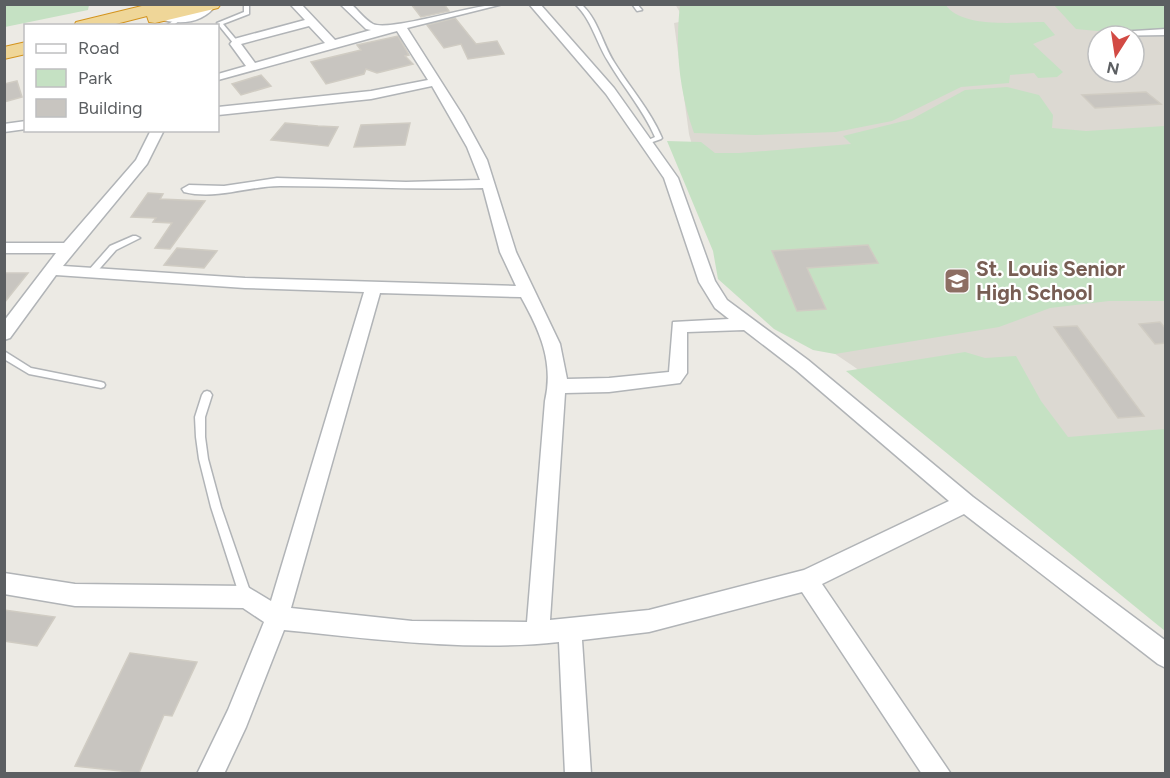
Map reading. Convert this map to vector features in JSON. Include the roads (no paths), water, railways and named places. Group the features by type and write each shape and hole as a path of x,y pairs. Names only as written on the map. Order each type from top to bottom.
{"highway":[{"path":"96,24 212,5"},
{"path":"128,24 168,13"},
{"path":"4,43 24,38"},
{"path":"4,53 24,48"}],"street":[{"path":"295,4 332,44"},
{"path":"345,4 370,27 395,27"},
{"path":"219,76 395,27 498,4"},
{"path":"534,4 590,66 671,178 713,296 864,416 966,503 1166,656"},
{"path":"252,66 242,55 236,43 311,22"},
{"path":"395,27 434,82 475,148 489,184 508,254 551,341 558,386 554,401 538,633"},
{"path":"1146,33 1166,32"},
{"path":"219,111 361,96 434,82"},
{"path":"4,128 24,125"},
{"path":"4,334 68,248 142,161 157,132"},
{"path":"189,189 224,190 277,182 406,186 489,184"},
{"path":"4,248 68,248"},
{"path":"52,270 245,283 527,292"},
{"path":"210,774 237,718 277,618 374,286"},
{"path":"558,386 609,385 674,378 678,373 679,326 748,324"},
{"path":"4,583 75,595 246,597 277,618 412,632 538,633 649,621 807,580 966,503"},
{"path":"807,580 938,774"},
{"path":"570,630 578,774"}],"lane":[{"path":"236,43 220,24 247,13 246,4"},
{"path":"589,4 579,5 627,90 654,125 659,138 647,142"},
{"path":"634,4 639,10"},
{"path":"92,273 113,248 136,238"},
{"path":"4,354 29,371 101,385"},
{"path":"207,395 200,417 203,454 217,508 246,597"}],"place":[{"name":"St. Louis Senior High School","path":"957,281"}]}
